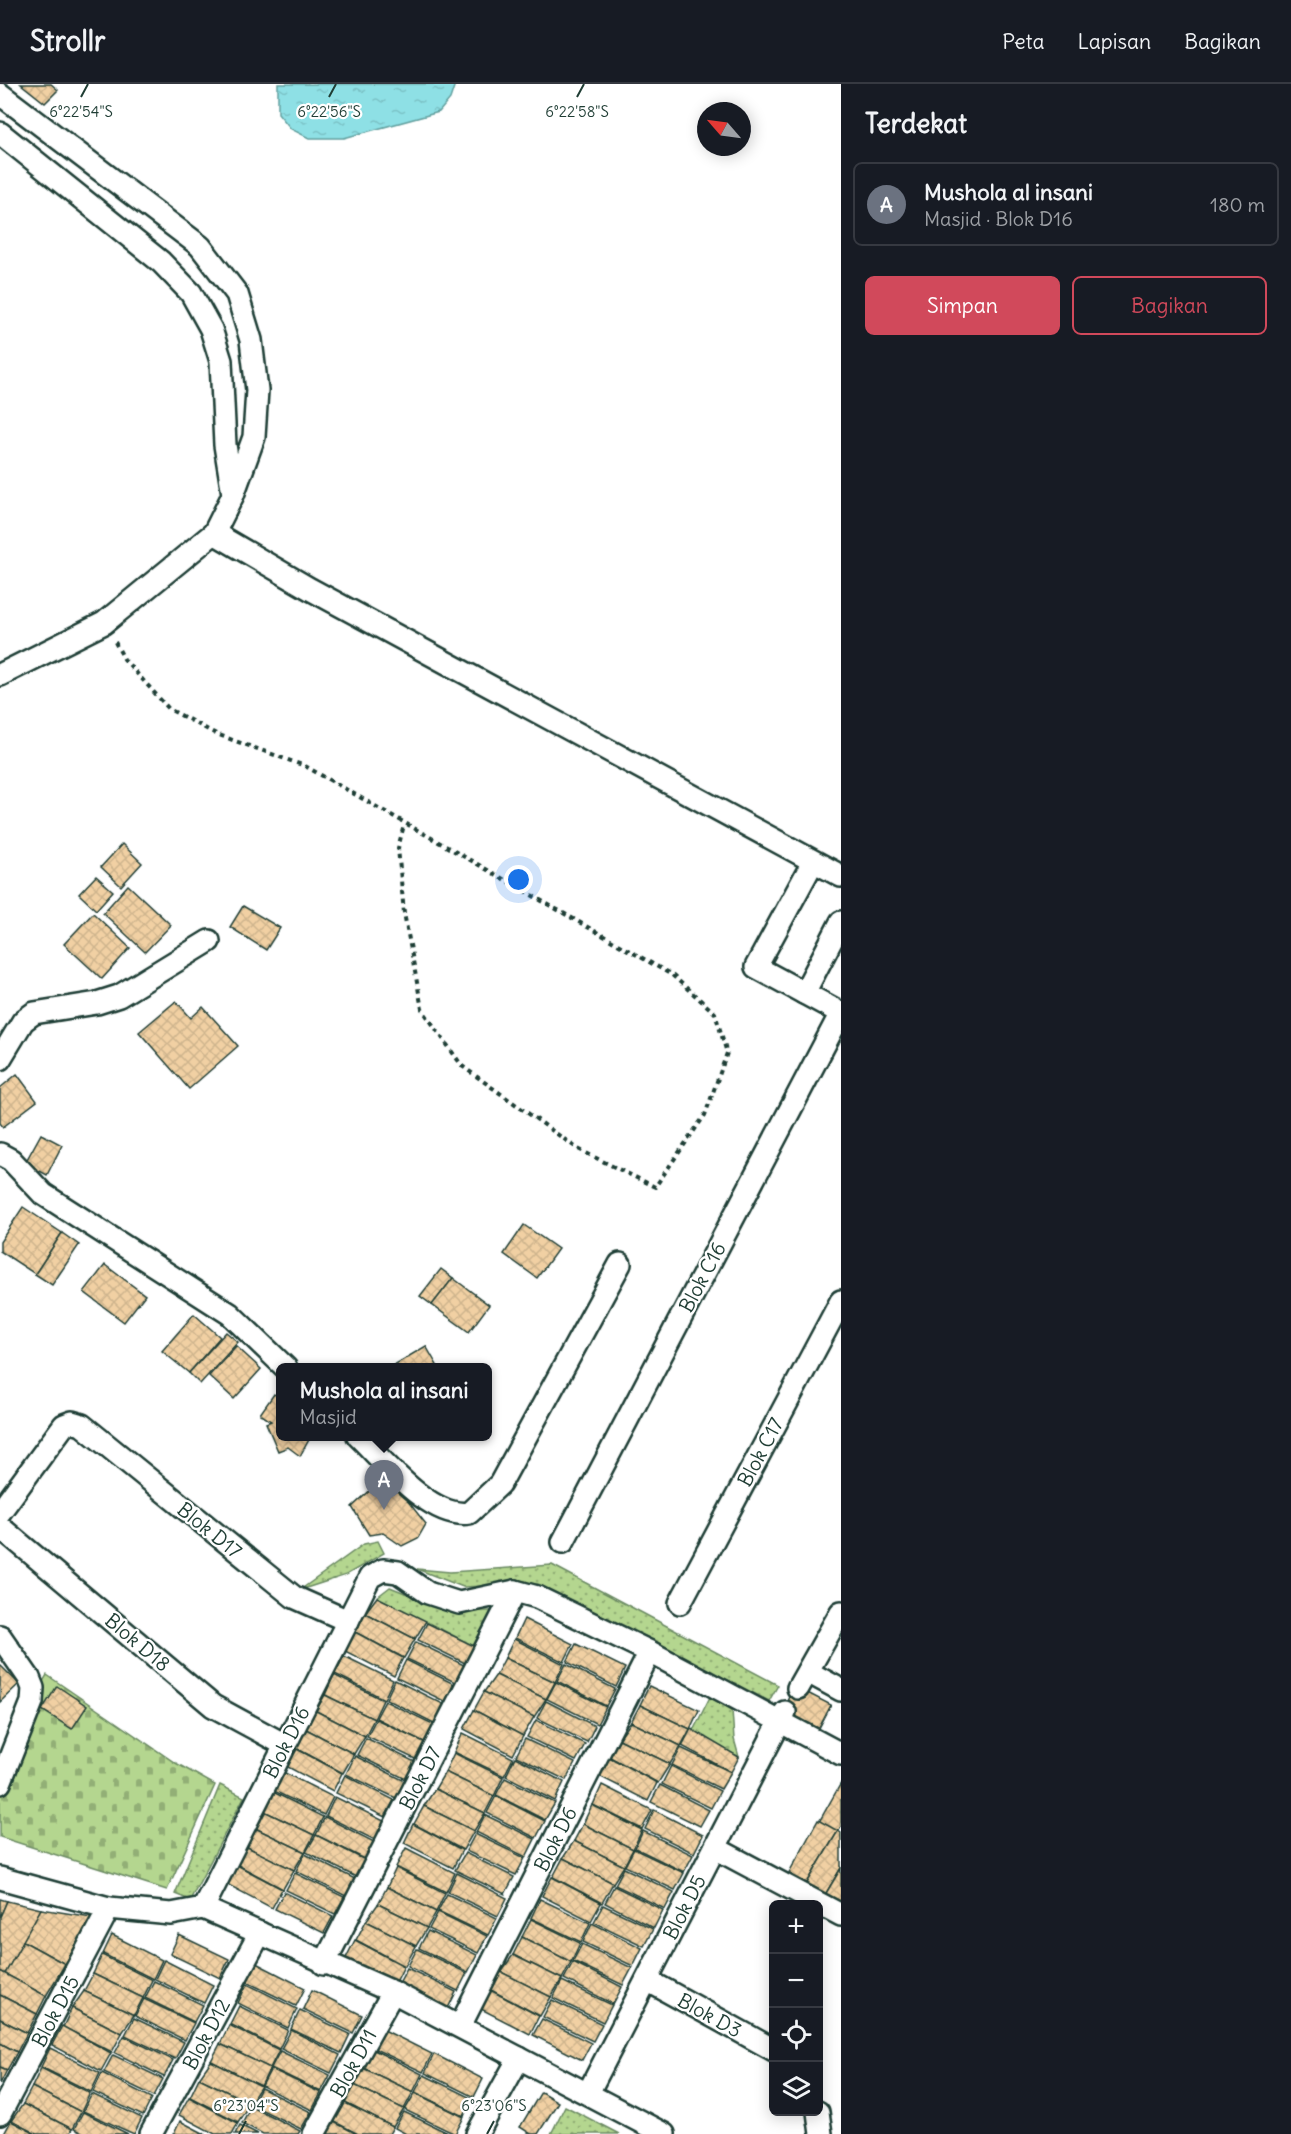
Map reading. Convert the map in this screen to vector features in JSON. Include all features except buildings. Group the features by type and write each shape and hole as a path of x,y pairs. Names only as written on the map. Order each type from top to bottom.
{"street":[{"path":"0,94 200,246 237,294 251,340 257,390 255,437 233,495 214,533 104,622 0,675"},
{"path":"0,133 161,262 191,293 211,329 221,361 226,462 233,495"},
{"path":"214,533 310,589 841,876"},
{"path":"813,862 756,967 841,1013"},
{"path":"804,993 841,922"},
{"path":"0,1059 23,1021 34,1013 97,1003 119,996 209,941"},
{"name":"Blok C16","path":"563,1542 841,1013"},
{"path":"0,1154 11,1160 43,1194 230,1314 281,1363"},
{"path":"362,1441 429,1502 447,1513 469,1514 500,1484 620,1264"},
{"name":"Blok C17","path":"680,1603 841,1301"},
{"name":"Blok D17","path":"0,1512 64,1425 72,1422 82,1425 294,1597 348,1621"},
{"name":"Blok D18","path":"0,1527 213,1706 285,1745"},
{"name":"Blok D16","path":"203,1908 370,1577 383,1570 398,1572 428,1593 459,1603 514,1591"},
{"path":"514,1591 537,1597 783,1717 841,1754"},
{"name":"Blok D7","path":"324,1964 514,1591"},
{"path":"841,1612 803,1680 841,1690"},
{"path":"0,1636 33,1688 32,1702 0,1783"},
{"name":"Blok D6","path":"460,2026 650,1652"},
{"name":"Blok D5","path":"588,2093 783,1717"},
{"path":"715,1848 841,1915"},
{"path":"0,1878 109,1908 171,1914 203,1908 324,1964 393,1992 664,2134"},
{"name":"Blok D15","path":"0,2114 109,1908"},
{"name":"Blok D12","path":"151,2134 260,1933"},
{"name":"Blok D3","path":"647,1980 769,2047"},
{"name":"Blok D11","path":"314,2134 393,1992"},
{"path":"477,2134 519,2058"},
{"path":"819,2116 821,2134"}],"path":[{"path":"104,622 124,659 170,709 216,734 305,766 404,825 672,975 715,1013 727,1053 705,1115 656,1187 578,1149 462,1066 422,1009 404,913 399,848 404,825"}],"green space":[{"path":"378,1541 384,1553 346,1575 300,1590 364,1544"},
{"path":"552,1565 778,1685 769,1701 538,1584 463,1587 417,1569 450,1572"},
{"path":"390,1587 450,1611 495,1611 476,1647 377,1597"},
{"path":"47,1675 174,1762 215,1785 167,1890 0,1837 0,1757 10,1733"},
{"path":"710,1697 732,1710 734,1739 739,1757 692,1733"},
{"path":"220,1785 244,1797 190,1900 175,1894"},
{"path":"565,2106 619,2134 551,2134"}],"water":[{"path":"278,84 455,84 450,99 439,112 344,138 309,138 291,129 278,113"}],"place":[{"name":"Mushola al insani","path":"384,1510"}]}
